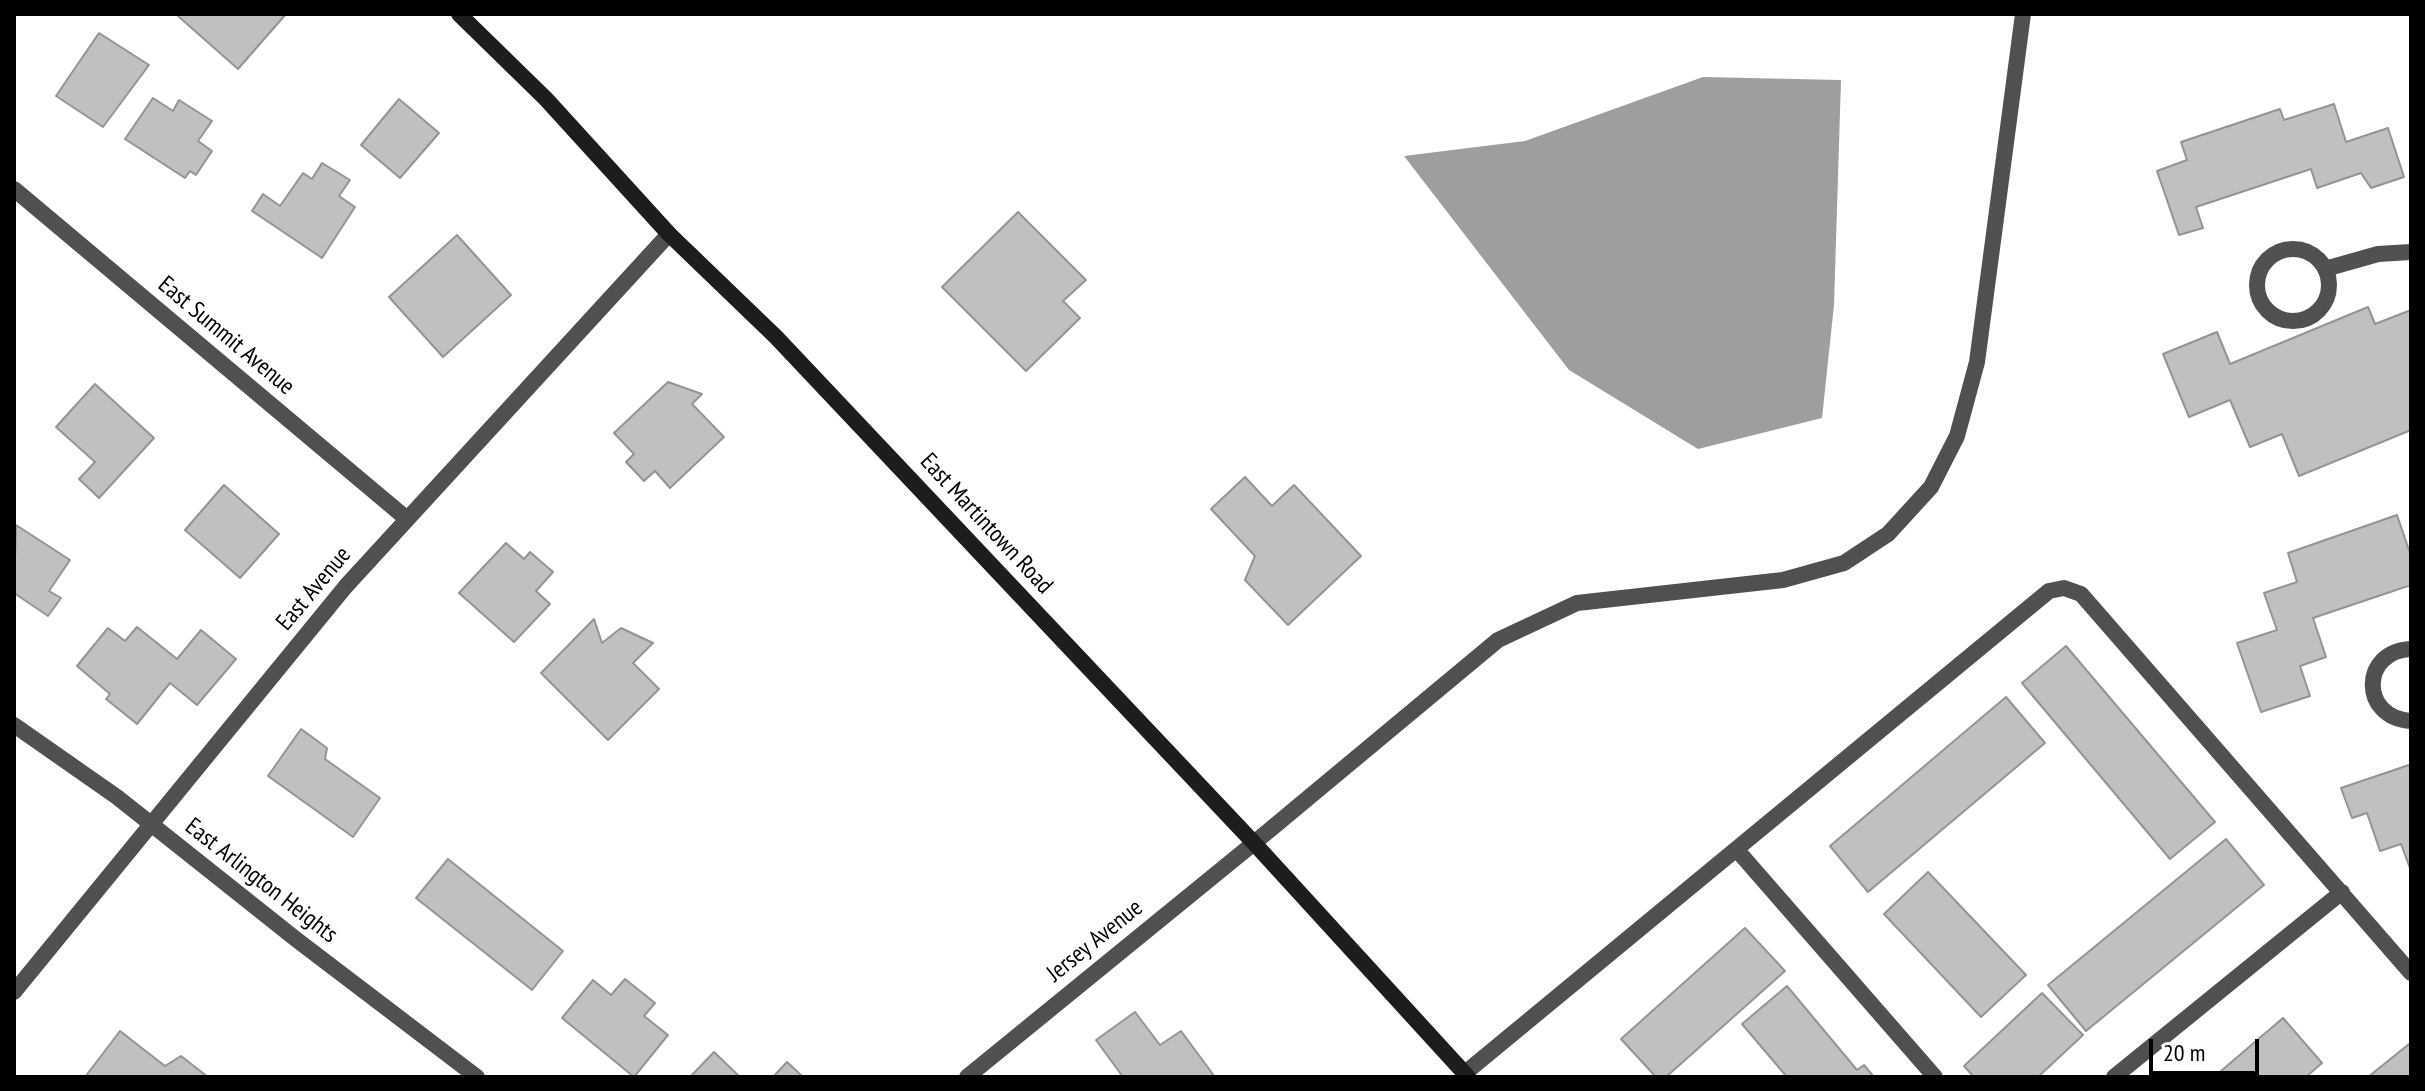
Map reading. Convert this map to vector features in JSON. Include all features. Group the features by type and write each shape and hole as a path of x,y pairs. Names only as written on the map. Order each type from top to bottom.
{"main road":[{"name":"East Martintown Road","path":"459,14 546,99 669,234 776,337 1254,843 1466,1075"}],"street":[{"name":"Jersey Avenue","path":"967,1077 1498,640 1577,603 1783,580 1844,563 1888,534 1931,487 1957,436 1977,362 2023,14"},
{"name":"East Summit Avenue","path":"14,189 407,519"},
{"name":"East Avenue","path":"14,992 346,586 669,234"},
{"path":"2291,249 2311,254 2325,269 2329,293 2317,313 2306,319 2295,322 2272,315 2258,296 2258,273 2271,256 2280,251 2291,249"},
{"path":"2325,269 2378,254 2411,252"},
{"path":"1466,1075 2049,591 2064,588 2081,594 2411,973"},
{"path":"2411,649 2388,654 2380,662 2373,683 2374,696 2380,707 2390,715 2411,721"},
{"name":"East Arlington Heights","path":"14,725 117,797 477,1077"},
{"path":"1737,850 1935,1077"},
{"path":"2114,1077 2342,892"}],"shaded area":[{"path":"1703,77 1841,80 1834,305 1822,418 1698,449 1569,370 1404,156 1525,141"}],"building":[{"path":"286,14 238,69 178,16"},
{"path":"99,33 149,65 103,127 56,96"},
{"path":"153,98 173,111 179,100 212,121 198,141 212,151 196,175 190,171 185,178 125,139"},
{"path":"399,99 439,133 400,178 361,145"},
{"path":"2334,104 2346,142 2388,128 2404,177 2371,188 2361,173 2317,188 2311,169 2196,207 2203,228 2179,235 2157,171 2187,160 2181,142 2280,109 2284,120"},
{"path":"322,163 350,180 339,196 355,207 322,258 252,211 263,194 280,206 303,173 312,179"},
{"path":"1018,212 1086,280 1063,301 1080,318 1026,371 942,287"},
{"path":"457,235 511,295 443,357 389,297"},
{"path":"2368,307 2375,324 2411,310 2411,430 2299,476 2282,434 2250,447 2230,400 2189,417 2163,354 2217,332 2230,364"},
{"path":"668,382 702,394 692,404 724,437 670,488 655,471 644,481 626,462 634,454 614,433"},
{"path":"95,384 154,438 99,498 79,479 95,462 56,427"},
{"path":"1245,477 1272,506 1294,485 1361,556 1288,625 1245,580 1255,556 1211,509"},
{"path":"224,485 279,534 240,578 185,530"},
{"path":"2397,515 2411,556 2411,585 2313,618 2326,657 2300,666 2310,696 2261,712 2237,643 2277,630 2264,593 2297,582 2288,553"},
{"path":"16,525 70,560 49,591 61,598 48,616 14,593"},
{"path":"506,543 524,559 530,552 553,572 536,591 550,604 514,642 459,593"},
{"path":"594,619 602,643 621,628 653,643 633,663 659,689 608,740 541,673"},
{"path":"137,627 177,659 201,630 236,659 197,705 170,683 137,724 106,699 110,694 77,666 108,628 125,641"},
{"path":"2066,646 2215,822 2170,859 2022,683"},
{"path":"2006,697 2045,743 1868,892 1830,846"},
{"path":"301,729 327,748 325,759 380,798 353,837 268,776"},
{"path":"2409,765 2411,871 2401,844 2380,851 2367,813 2352,818 2341,788"},
{"path":"2226,839 2264,885 2086,1031 2048,985"},
{"path":"448,859 563,951 532,990 416,898"},
{"path":"1928,872 2026,975 1981,1017 1884,914"},
{"path":"1745,928 1785,971 1666,1077 1656,1077 1621,1039"},
{"path":"625,979 655,1003 644,1016 668,1035 634,1077 562,1018 593,980 611,995"},
{"path":"1787,986 1857,1070 1864,1065 1874,1077 1787,1077 1742,1024"},
{"path":"2042,993 2083,1035 2038,1077 1974,1077 1964,1066"},
{"path":"1135,1012 1160,1045 1181,1031 1215,1077 1123,1077 1096,1040"},
{"path":"2283,1018 2322,1063 2306,1077 2214,1077"},
{"path":"120,1031 165,1066 181,1056 208,1077 85,1077"},
{"path":"2409,1044 2411,1077 2368,1077"},
{"path":"714,1052 740,1077 690,1077"},
{"path":"787,1062 803,1077 773,1077"}]}
